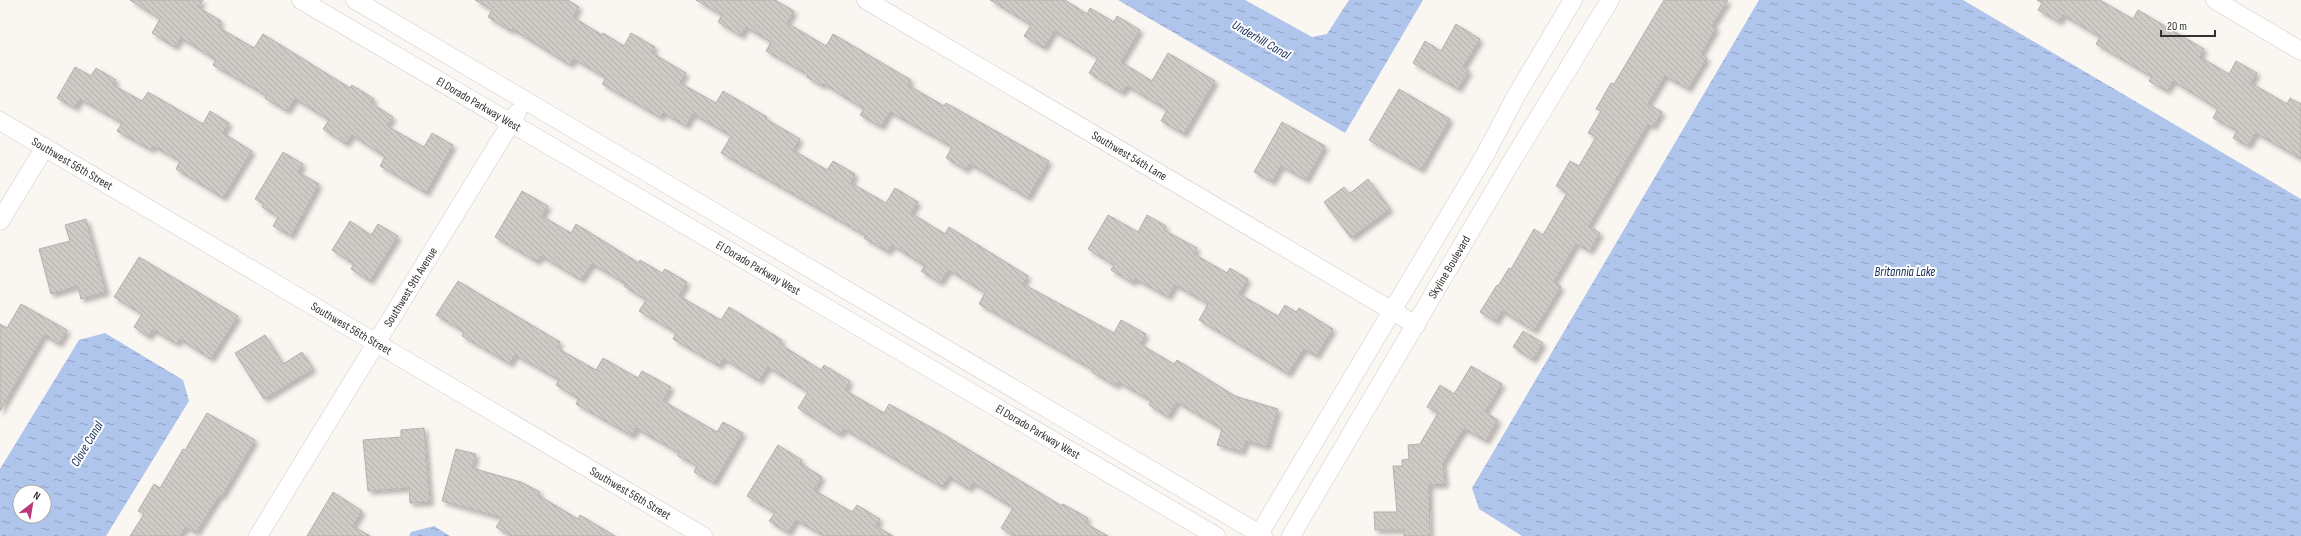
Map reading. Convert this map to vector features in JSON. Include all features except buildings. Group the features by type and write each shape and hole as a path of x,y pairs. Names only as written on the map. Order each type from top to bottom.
{"street":[{"name":"El Dorado Parkway West","path":"301,0 512,122 1055,444 1216,536"},
{"path":"355,0 1261,535 1573,0"},
{"name":"Southwest 54th Lane","path":"866,0 1416,324"},
{"name":"Skyline Boulevard","path":"1291,536 1507,168 1610,0"},
{"path":"2215,0 2301,51"},
{"name":"Southwest 9th Avenue","path":"258,536 377,344 525,100"},
{"name":"Southwest 56th Street","path":"0,121 703,536"},
{"path":"0,220 45,147"}],"water":[{"name":"Underhill Canal","path":"1118,0 1245,0 1312,37 1327,34 1349,0 1423,0 1345,133"},
{"name":"Britannia Lake","path":"1759,0 1963,0 2301,199 2301,536 1522,536 1479,509 1472,488"},
{"name":"Clove Canal","path":"105,333 183,380 189,401 106,536 0,536 0,469 79,340"},
{"path":"434,526 450,536 409,536 411,532"}]}
